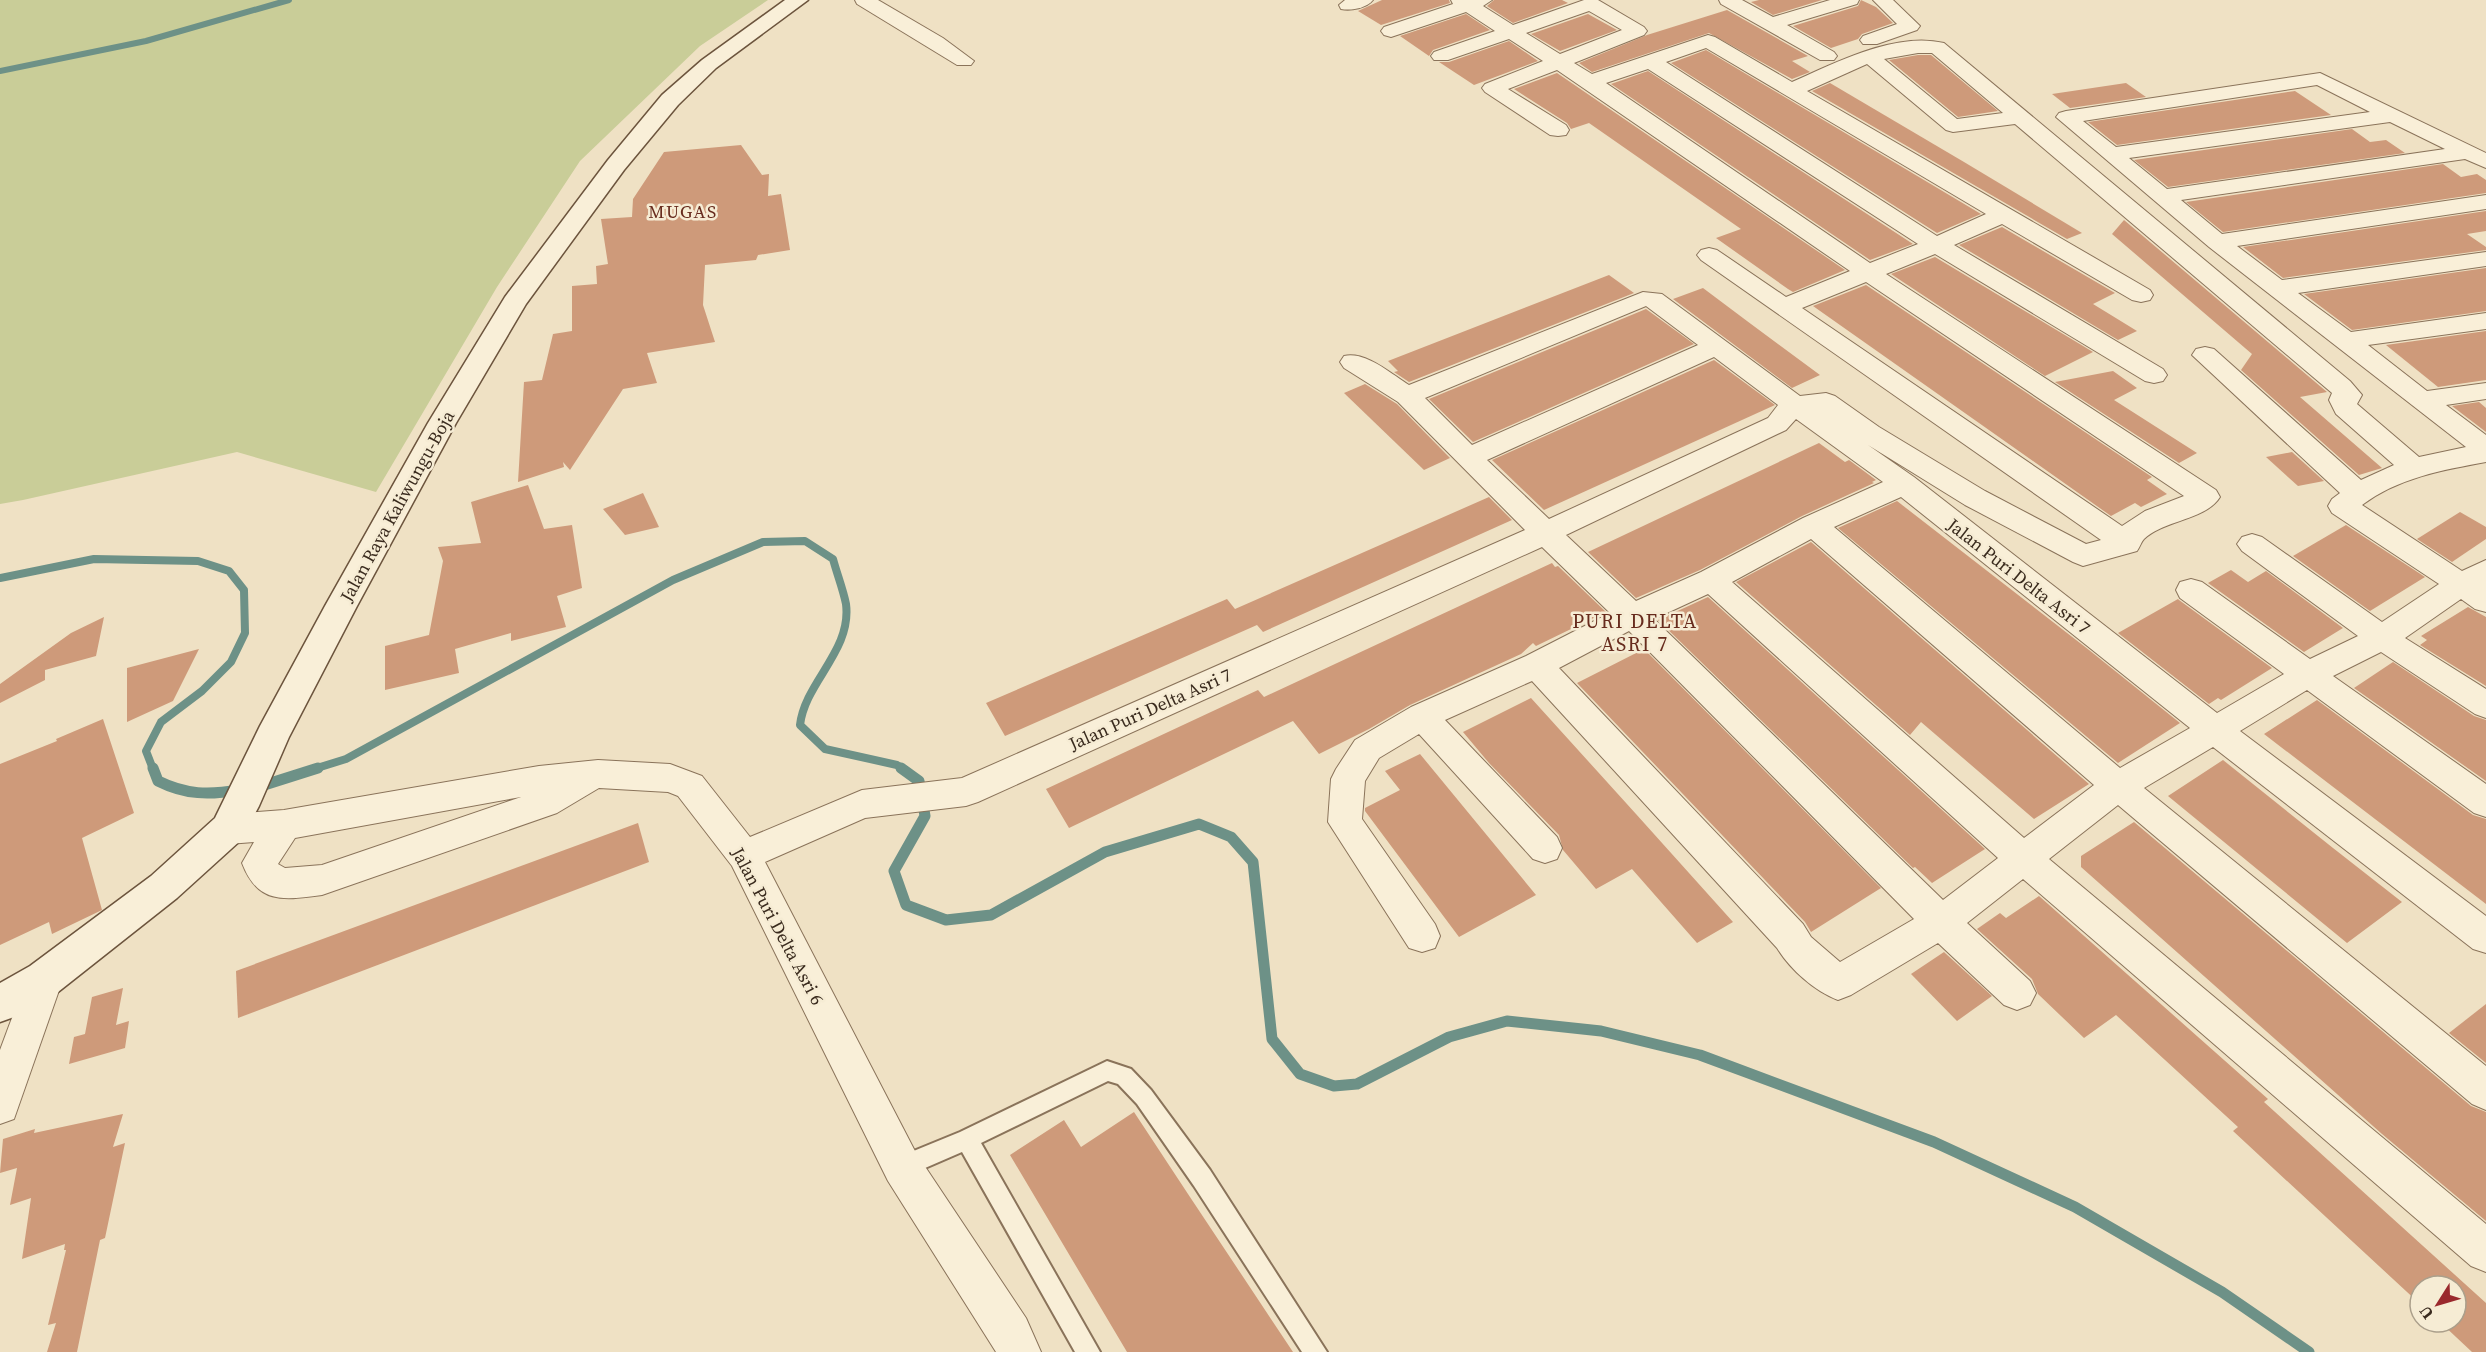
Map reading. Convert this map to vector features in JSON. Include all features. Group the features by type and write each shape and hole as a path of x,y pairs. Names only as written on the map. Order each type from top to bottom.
{"main road":[{"name":"Jalan Raya Kaliwungu-Boja","path":"0,1004 44,979 164,887 235,817 272,736 442,423 514,302 622,157 670,100 709,64 798,0"}],"street":[{"path":"864,0 936,42 964,62"},
{"path":"1728,0 1827,56"},
{"path":"1771,24 1850,0"},
{"path":"1781,84 1827,56 1910,26 1882,0"},
{"path":"1391,32 1471,2 1510,31 1590,82 1867,272 2206,497 2173,513 2155,518 2129,535 2127,544"},
{"path":"1441,56 1591,4 1637,31 1492,88 1558,130"},
{"path":"1590,82 1708,41 2141,295"},
{"path":"1781,84 1869,56 1922,46 1937,47 2349,394 2342,400 2345,408 2413,467"},
{"path":"1869,56 1953,126 2019,117"},
{"path":"1650,61 1937,245 2154,375"},
{"path":"2477,157 2320,79 2066,117 2217,242 2486,451"},
{"path":"2113,154 2392,115"},
{"path":"2164,196 2477,157"},
{"path":"2217,242 2486,202"},
{"path":"1784,306 1937,245 2003,215"},
{"path":"1709,255 2127,544"},
{"path":"2279,288 2486,258"},
{"path":"1407,396 1643,299 1653,299 1793,404 1808,405 1826,402 1869,433 1975,498 2083,555 2127,544"},
{"path":"2344,341 2486,321"},
{"path":"1468,458 1716,346"},
{"path":"2205,356 2358,493"},
{"path":"1353,362 1407,396 2017,993"},
{"path":"2422,400 2486,390"},
{"name":"Jalan Puri Delta Asri 7","path":"744,855 862,804 966,792 1546,533 1777,424 1793,404 1904,484 2215,730 2486,937"},
{"path":"2486,451 2413,467 2358,493 2342,506 2486,601"},
{"path":"1422,936 1345,822 1348,778 1367,749 1422,716 1537,665 1632,616 1711,580 1813,525 1904,484"},
{"path":"1813,525 2118,786 2486,1091"},
{"path":"2252,544 2382,638 2486,705"},
{"path":"1537,665 1790,936 1798,949 1838,982 1941,921 2118,786 2307,675 2382,638 2460,585 2486,571"},
{"path":"1711,580 2024,859 2486,1251"},
{"path":"2191,590 2486,804"},
{"path":"1422,716 1545,848"},
{"path":"284,825 260,863 262,873 271,881 289,883 322,880 545,803 598,774"},
{"name":"Jalan Puri Delta Asri 6","path":"235,817 284,825 539,780 598,774 670,778 690,786 744,855 902,1167 1010,1334 1019,1352"},
{"path":"0,1105 44,979"}],"lane":[{"path":"902,1167 967,1139 1107,1071 1124,1076 1144,1097 1202,1178 1315,1352"},
{"path":"967,1139 1088,1352"}],"green space":[{"path":"0,0 768,0 700,46 580,161 497,287 376,492 237,452 0,504"}],"building":[{"path":"1382,0 1449,0 1450,3 1381,25 1358,11"},
{"path":"1494,0 1562,0 1568,3 1513,23 1487,6"},
{"path":"1822,0 1773,15 1751,2"},
{"path":"1861,0 1876,7 1893,23 1831,48 1793,26 1858,6"},
{"path":"1727,10 1808,56 1792,61 1810,72 1792,79 1709,33 1592,72 1579,63 1647,35"},
{"path":"1466,14 1490,30 1433,50 1429,56 1400,36"},
{"path":"1588,14 1617,30 1560,51 1531,34"},
{"path":"1509,41 1538,61 1474,85 1439,62 1449,62"},
{"path":"1706,50 1981,214 1937,233 1671,63"},
{"path":"1931,55 1998,111 1958,117 1889,60"},
{"path":"1648,71 1913,244 1870,260 1611,84"},
{"path":"1557,73 1845,270 1793,292 1788,289 1716,238 1741,229 1589,123 1571,129 1567,123 1514,89"},
{"path":"1830,83 2082,233 2067,239 1812,91"},
{"path":"2126,83 2146,97 2070,108 2052,94"},
{"path":"2295,91 2331,115 2117,145 2088,122"},
{"path":"2352,129 2370,142 2386,140 2405,153 2168,187 2134,160"},
{"path":"741,145 762,175 769,174 768,196 781,194 790,250 758,255 756,260 705,265 703,305 715,342 647,353 657,383 623,389 570,470 563,462 564,467 518,482 524,382 542,380 553,334 572,331 572,286 597,284 596,266 608,264 601,219 632,217 633,199 664,152"},
{"path":"2443,164 2461,177 2477,174 2486,180 2486,193 2223,232 2186,202"},
{"path":"2486,211 2486,231 2467,234 2486,247 2486,250 2283,278 2243,247"},
{"path":"2124,220 2327,392 2300,397 2382,468 2359,475 2241,370 2252,354 2112,234"},
{"path":"2002,227 2115,293 2093,304 2137,331 2118,340 1959,245"},
{"path":"1935,257 2093,352 2045,376 1891,274"},
{"path":"2486,268 2486,311 2352,330 2304,294"},
{"path":"1609,275 1634,293 1409,382 1394,372 1398,371 1388,361"},
{"path":"1866,285 2152,477 2147,480 2167,494 2141,507 2135,503 2111,516 1813,306"},
{"path":"1703,288 1820,375 1792,388 1673,299"},
{"path":"1646,309 1694,344 1473,442 1429,399"},
{"path":"2486,331 2486,380 2438,387 2386,345"},
{"path":"1714,360 1775,405 1544,510 1492,460"},
{"path":"2113,371 2137,388 2114,400 2197,453 2179,463 2055,382"},
{"path":"1365,384 1397,404 1450,458 1424,470 1344,393"},
{"path":"2479,402 2486,408 2486,432 2452,406"},
{"path":"1819,443 1845,462 1849,460 1876,480 1872,482 1874,483 1802,516 1700,570 1636,598 1588,552"},
{"path":"2292,452 2324,481 2298,486 2266,457"},
{"path":"528,485 544,529 572,525 582,588 557,596 566,627 511,641 511,633 455,649 459,673 385,690 385,646 429,635 443,561 438,547 481,543 471,502"},
{"path":"643,493 659,527 625,535 603,509"},
{"path":"1489,497 1512,520 1263,632 1257,625 1005,736 986,703 1227,599 1235,609"},
{"path":"1897,501 2180,723 2118,763 1838,528"},
{"path":"2460,512 2486,527 2486,539 2452,562 2417,539"},
{"path":"2346,525 2425,577 2370,611 2293,556"},
{"path":"1811,542 2089,784 2034,819 1921,722 1910,735 1736,582"},
{"path":"1552,563 1555,567 1558,566 1606,612 1536,646 1533,643 1521,654 1410,705 1319,754 1293,721 1069,828 1046,789 1258,690 1264,697"},
{"path":"2231,570 2248,582 2266,571 2343,628 2304,652 2208,583"},
{"path":"1708,597 1985,849 1932,883 1915,867 1913,868 1658,620"},
{"path":"2178,599 2272,668 2221,700 2218,698 2209,704 2118,633"},
{"path":"2468,607 2486,617 2486,686 2420,645 2427,640 2421,636"},
{"path":"104,617 96,656 45,670 45,680 0,703 0,684 71,633"},
{"path":"199,649 173,701 127,722 127,668"},
{"path":"1644,649 1881,888 1811,932 1805,922 1577,683"},
{"path":"2393,662 2474,716 2486,720 2486,781 2354,688"},
{"path":"1531,698 1733,922 1697,943 1632,869 1596,889 1563,850 1559,835 1489,763 1463,732"},
{"path":"2317,700 2473,815 2486,819 2486,904 2264,734"},
{"path":"103,719 134,813 82,838 102,910 52,934 49,922 0,945 0,764"},
{"path":"1420,754 1536,895 1459,937 1365,811 1365,808 1400,790 1385,771"},
{"path":"2223,760 2402,902 2347,943 2168,796"},
{"path":"2134,822 2471,1106 2486,1112 2486,1221 2382,1134 2081,867 2081,856"},
{"path":"638,823 649,862 238,1018 236,971"},
{"path":"2039,896 2268,1099 2264,1102 2454,1274 2408,1274 2408,1293 2233,1131 2238,1127 2116,1015 2084,1038 2038,994 2032,979 1977,929 2000,913 2006,918"},
{"path":"1944,952 1992,996 1957,1021 1911,974"},
{"path":"123,988 116,1025 129,1021 125,1048 69,1064 74,1037 85,1034 92,997"},
{"path":"2486,1004 2486,1063 2449,1033"},
{"path":"1134,1112 1293,1352 1127,1352 1010,1155 1064,1120 1081,1147"},
{"path":"123,1114 113,1147 125,1143 105,1238 100,1240 77,1352 47,1352 56,1323 48,1325 66,1250 64,1250 65,1244 22,1259 31,1198 10,1205 17,1168 0,1173 3,1139 35,1129 34,1133"},
{"path":"2468,1287 2486,1303 2486,1352 2472,1352 2453,1334 2468,1334"}],"waterway":[{"path":"0,71 146,41 289,0"},
{"path":"314,769 346,759 673,580 763,542 805,541 833,559 846,604 846,621 835,652 810,695 800,725 825,749 897,765 903,769"},
{"path":"0,578 94,559 198,561 229,571 244,590 245,633 231,662 202,691 161,722 146,751 153,769"},
{"path":"153,768 158,781 178,789 208,793 239,790"},
{"path":"258,787 318,768"},
{"path":"901,768 919,781 925,816 894,871 906,905 946,920 991,915 1105,852 1199,824 1231,837 1253,862 1272,1039 1300,1074 1334,1086 1357,1084 1449,1037 1507,1021 1601,1031 1700,1055 1934,1142 2075,1207 2222,1292 2309,1352"}],"district":[{"name":"MUGAS","path":"683,211"},
{"name":"PURI DELTA ASRI 7","path":"1635,632"}]}
